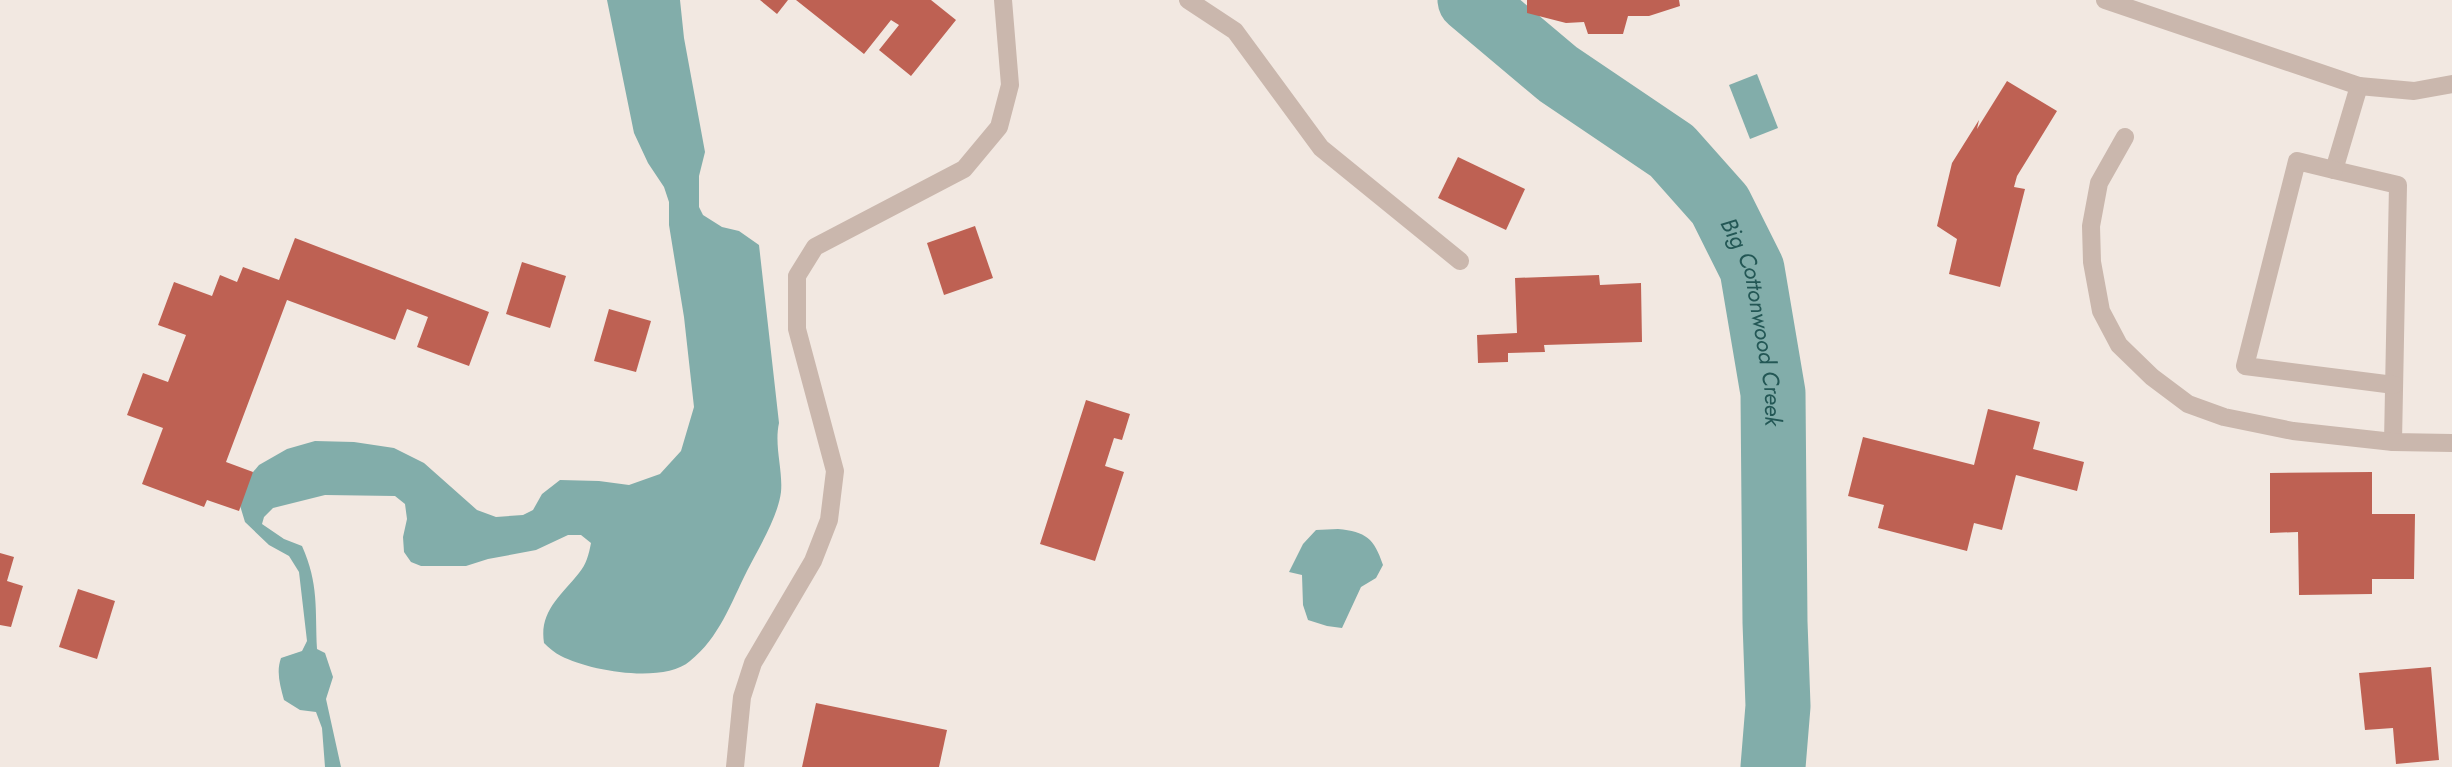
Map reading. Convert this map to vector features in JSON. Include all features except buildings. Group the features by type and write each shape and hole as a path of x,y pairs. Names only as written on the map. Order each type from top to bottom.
{"lane":[{"path":"735,767 742,697 753,663 813,561 830,520 835,471 797,329 797,276 815,247 964,169 999,127 1010,85 1003,0"},
{"path":"1188,0 1235,31 1321,148 1460,261"},
{"path":"2105,0 2359,86 2414,91 2452,84"},
{"path":"2334,170 2359,86"},
{"path":"2125,137 2099,183 2091,226 2092,262 2101,312 2119,345 2152,377 2188,404 2224,417 2293,431 2393,442 2452,443"},
{"path":"2393,442 2398,185 2297,161 2245,366 2394,386"}],"water":[{"path":"607,0 680,0 684,38 705,152 699,176 699,207 703,215 722,227 739,231 759,245 779,423 777,440 781,492 776,512 717,631 700,652 678,668 663,672 626,673 574,661 561,656 544,643 543,632 548,613 587,559 591,543 581,535 568,535 536,550 466,566 421,566 411,562 404,552 403,537 407,519 405,504 395,496 325,495 273,508 264,517 262,524 284,539 302,546 314,585 317,649 325,653 333,677 326,699 341,767 325,767 322,728 316,712 300,710 284,700 279,679 281,658 302,651 307,641 299,572 289,556 269,545 245,522 238,499 242,485 259,465 287,449 315,441 354,442 394,448 424,463 477,510 496,517 523,515 533,510 542,494 560,480 629,485 660,474 681,451 694,407 684,317 669,225 669,202 664,187 648,163 634,133"},
{"path":"1757,74 1778,128 1750,139 1729,85"},
{"path":"1316,530 1356,532 1368,538 1376,548 1383,565 1376,578 1361,587 1342,628 1308,620 1303,605 1302,575 1289,572 1303,544"}],"waterway":[{"name":"Big Cottonwood Creek","path":"1470,0 1558,74 1672,151 1720,205 1752,269 1773,393 1778,706 1773,767"}]}
